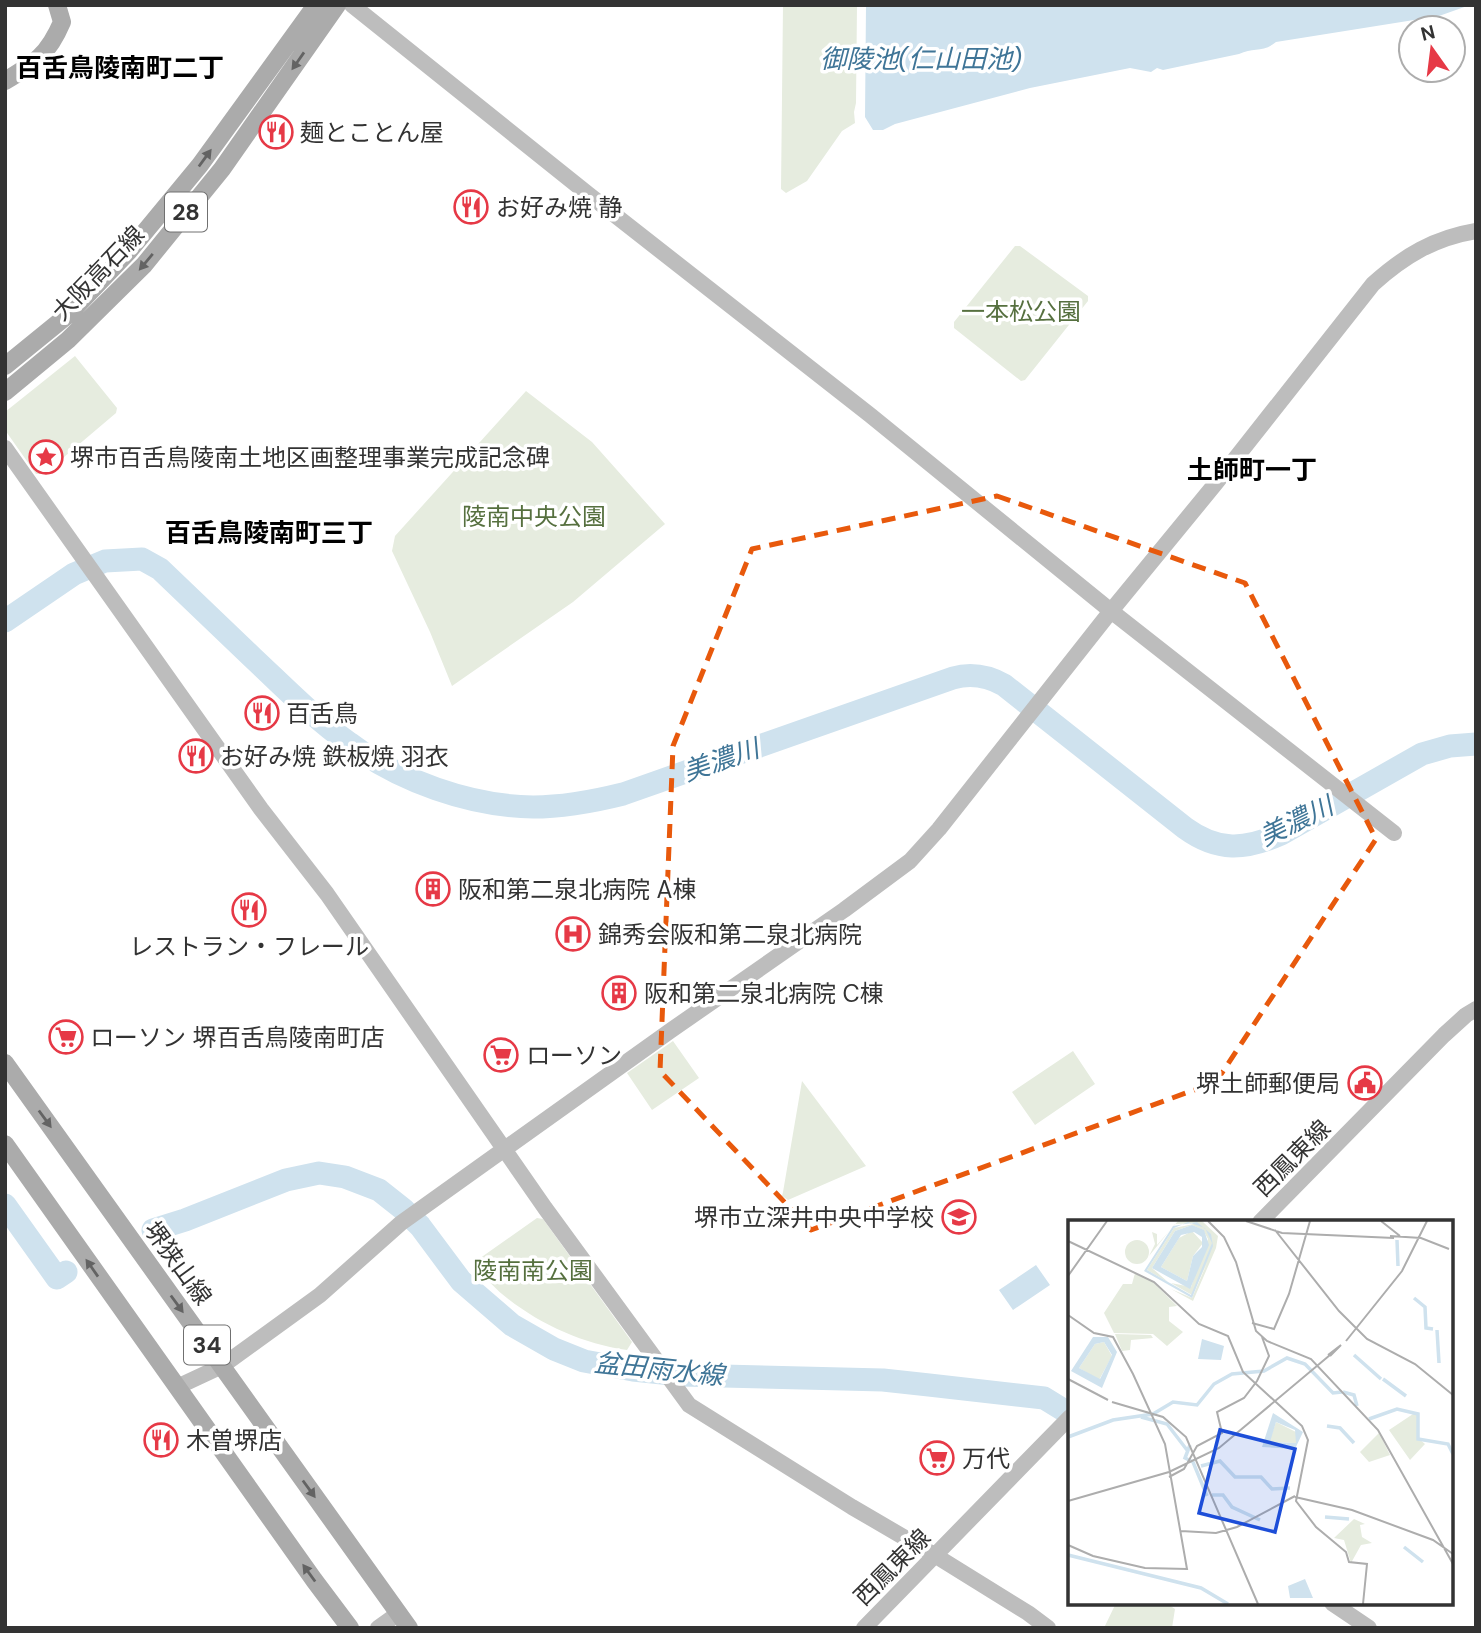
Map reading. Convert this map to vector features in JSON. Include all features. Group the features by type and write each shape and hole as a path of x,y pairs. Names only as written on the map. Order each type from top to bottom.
{"main road":[{"path":"5,82 34,64 48,48 62,22 57,5"},
{"name":"大阪高石線","path":"5,366 69,314 129,251 200,165 316,5"},
{"name":"大阪高石線","path":"5,392 68,340 144,265 222,169 337,5"},
{"name":"堺狭山線","path":"5,1063 404,1620"},
{"name":"34","path":"5,1144 350,1628"}],"street":[{"path":"352,5 870,415 1111,611 1394,832"},
{"path":"177,1387 222,1366 320,1295 412,1215 910,861 939,829 1374,284 1390,269 1433,243 1454,234 1476,231"},
{"path":"5,448 261,809 327,894 545,1208 689,1405 1028,1613 1048,1628"},
{"name":"西鳳東線","path":"1262,1220 1444,1035 1476,1009"},
{"name":"西鳳東線","path":"864,1628 1067,1424"},
{"path":"1335,1605 1369,1628"},
{"path":"377,1628 404,1620"}],"highlighted area":[{"path":"997,496 1245,583 1376,839 1216,1082 811,1230 660,1071 673,746 752,549"}],"green space":[{"path":"783,5 857,5 855,123 842,131 807,181 786,193 781,189"},
{"name":"一本松公園","path":"1015,246 1020,246 1088,296 1088,301 1025,380 1021,381 954,328 954,322"},
{"path":"75,356 117,408 116,413 44,474 36,474 5,430 5,412"},
{"name":"陵南中央公園","path":"526,391 592,442 665,524 573,602 452,686 392,551 395,536"},
{"path":"673,1041 699,1078 652,1110 627,1073"},
{"path":"1073,1051 1095,1084 1035,1125 1012,1092"},
{"path":"802,1081 866,1166 788,1200 782,1196"},
{"name":"陵南南公園","path":"537,1218 543,1219 632,1342 627,1350 579,1338 534,1317 503,1295 476,1267 476,1261"},
{"path":"1115,1605 1169,1605 1175,1609 1172,1628 1104,1628"}],"water":[{"name":"御陵池(仁山田池)","path":"866,5 1470,5 1445,14 1397,14 1397,23 1276,42 1262,49 1163,70 1157,68 1151,72 1130,68 1030,88 895,124 883,130 873,130 865,117"},
{"path":"1036,1265 1050,1285 1013,1310 999,1290"}],"waterway":[{"name":"美濃川","path":"5,621 74,574 105,561 142,559 160,569 311,713 369,757 436,789 509,806 555,806 623,794 953,678 966,676 992,679 1004,685 1185,828 1220,845 1244,845 1281,834 1422,754 1450,746 1476,744"},
{"name":"盆田雨水線","path":"153,1230 286,1180 319,1173 345,1177 379,1190 403,1209 420,1226 461,1281 512,1325 554,1349 584,1361 681,1375 883,1380 1044,1398 1068,1413"},
{"path":"5,1205 57,1278 66,1272"}],"place":[{"name":"麺とことん屋","path":"276,132"},
{"name":"お好み焼 静","path":"471,207"},
{"name":"堺市百舌鳥陵南土地区画整理事業完成記念碑","path":"46,457"},
{"name":"百舌鳥","path":"262,713"},
{"name":"お好み焼 鉄板焼 羽衣","path":"196,756"},
{"name":"阪和第二泉北病院 A棟","path":"433,889"},
{"name":"レストラン・フレール","path":"249,910"},
{"name":"錦秀会阪和第二泉北病院","path":"573,934"},
{"name":"阪和第二泉北病院 C棟","path":"619,993"},
{"name":"ローソン 堺百舌鳥陵南町店","path":"66,1037"},
{"name":"ローソン","path":"501,1055"},
{"name":"堺土師郵便局","path":"1365,1083"},
{"name":"堺市立深井中央中学校","path":"959,1217"},
{"name":"木曽堺店","path":"161,1440"},
{"name":"万代","path":"937,1458"}],"district":[{"name":"百舌鳥陵南町二丁","path":"120,68"},
{"name":"土師町一丁","path":"1252,470"},
{"name":"百舌鳥陵南町三丁","path":"269,533"}]}
